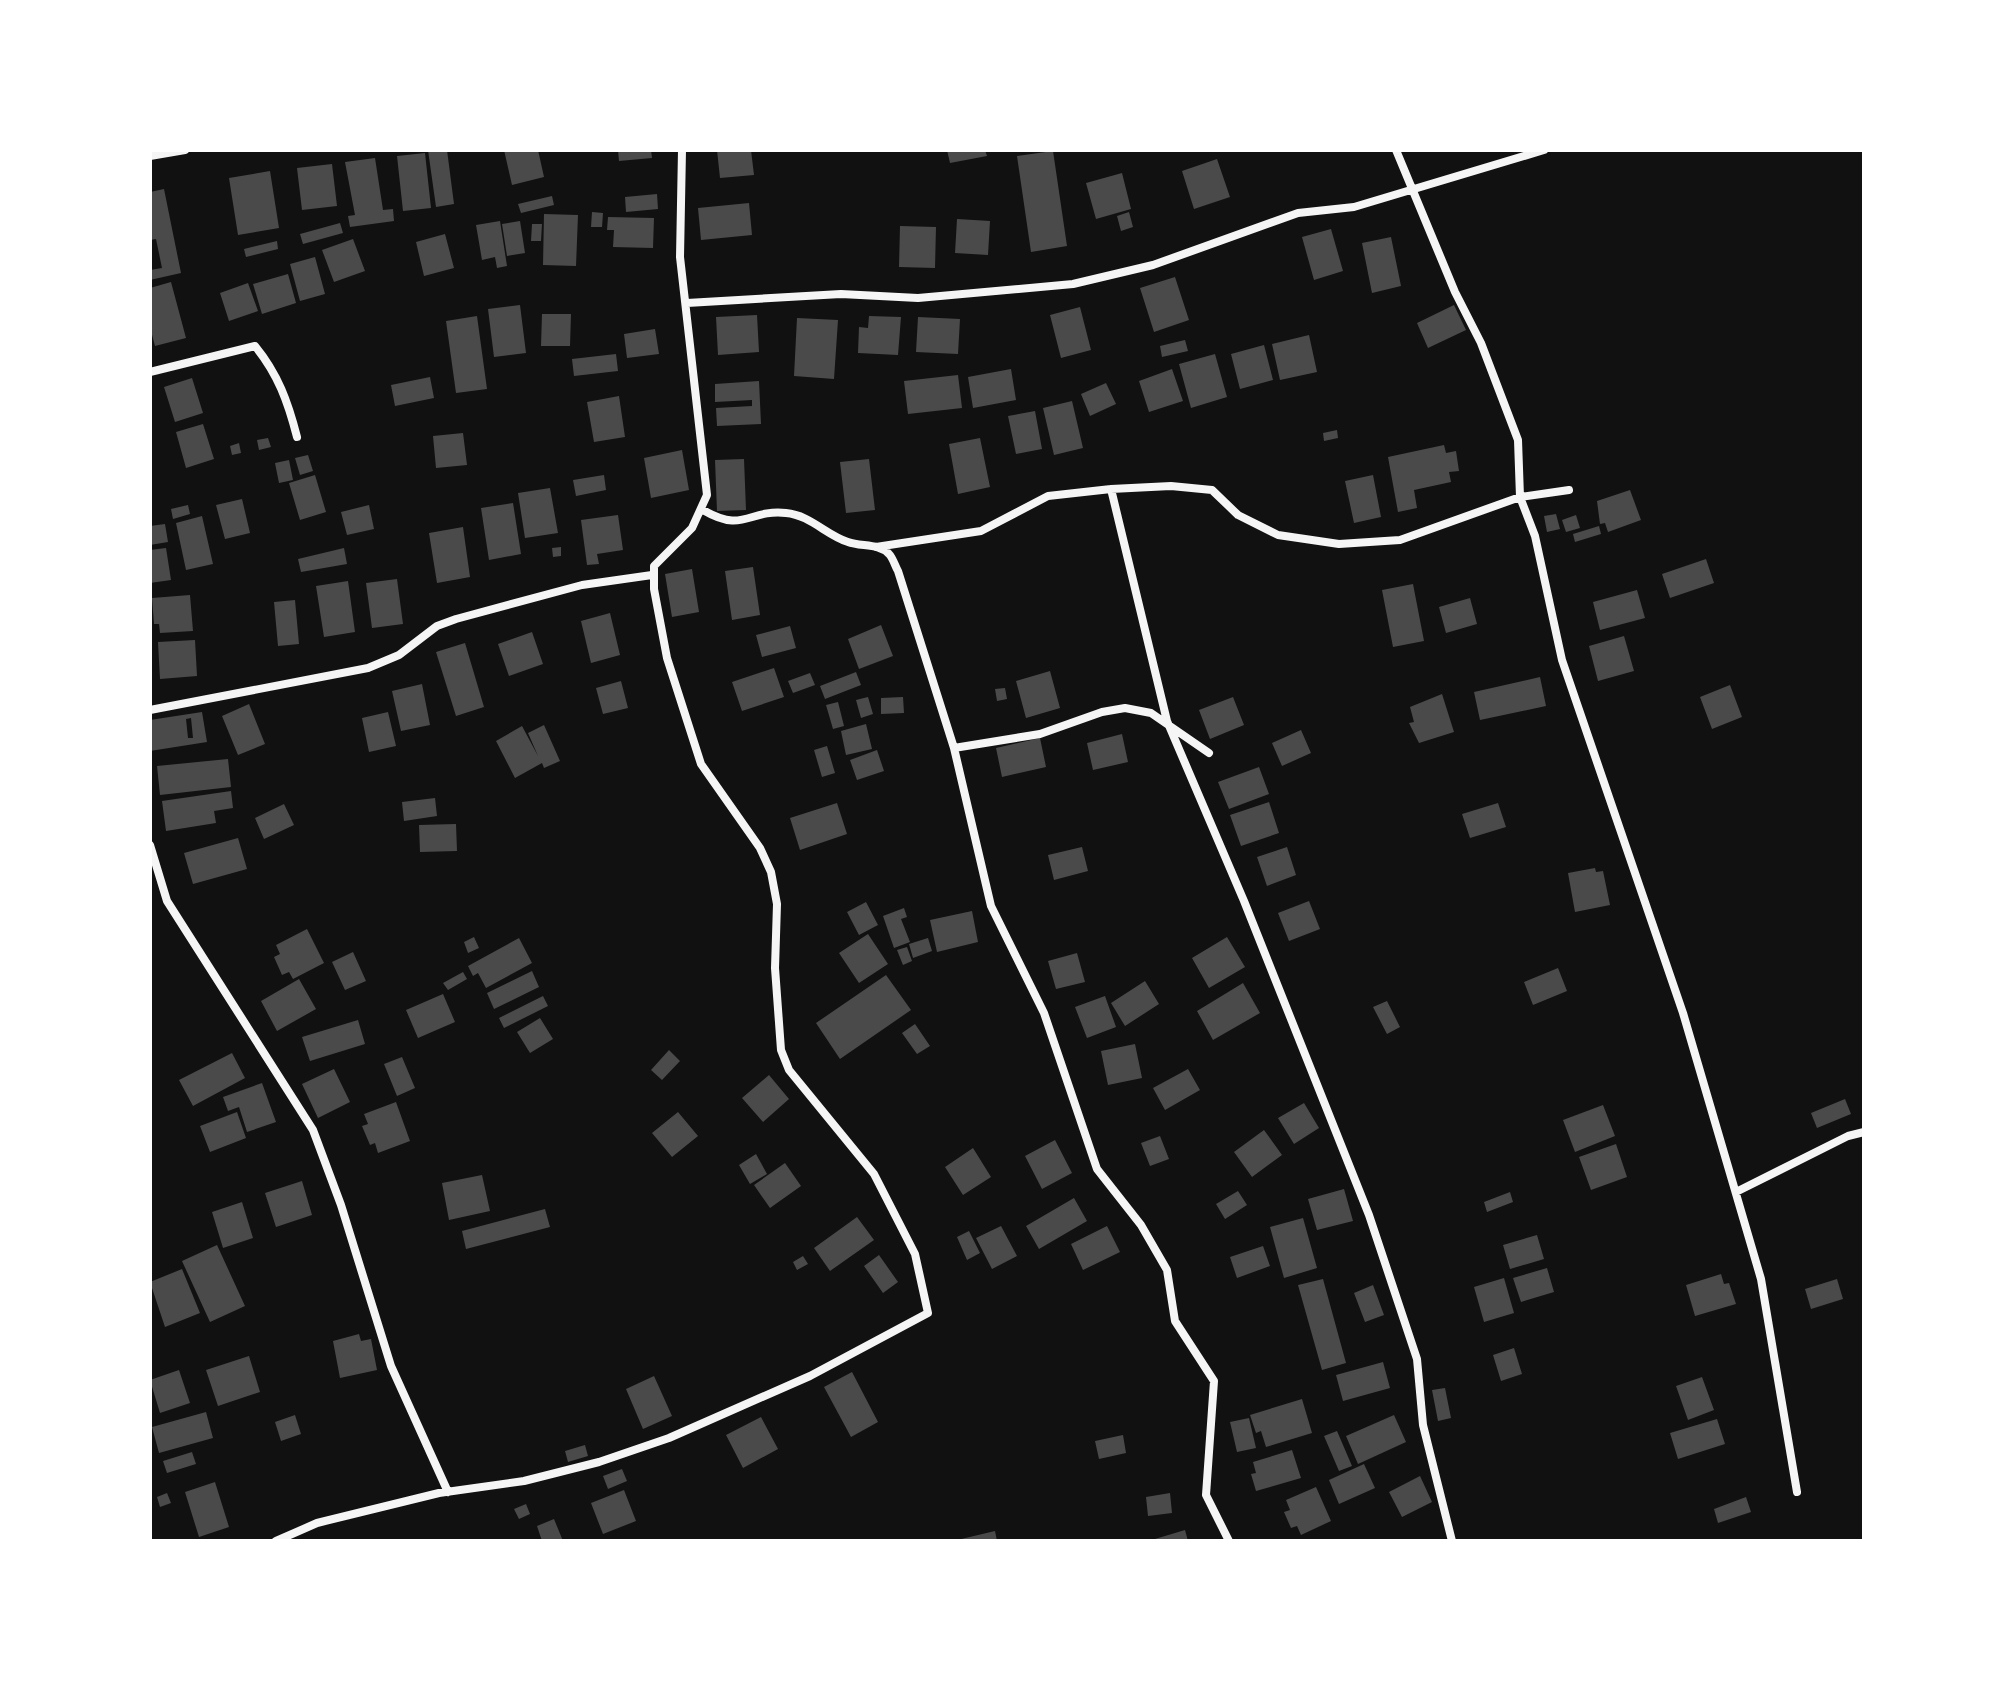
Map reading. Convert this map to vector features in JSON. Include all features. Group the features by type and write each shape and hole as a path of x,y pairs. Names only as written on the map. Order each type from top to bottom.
{"street":[{"path":"150,156 185,150"},
{"path":"276,1541 317,1523 448,1492 524,1481 599,1462 669,1438 810,1376 928,1313 915,1254 874,1174 789,1070 781,1050 775,968 777,904 771,872 760,848 701,764 667,658 652,575 654,566 692,528 703,510 707,495 680,257 682,150"},
{"path":"1396,150 1455,292 1481,343 1518,440 1520,497 1535,536 1562,660 1683,1013 1761,1279 1797,1492"},
{"path":"687,303 841,294 956,297 1073,284 1153,265 1298,213 1354,207 1544,150"},
{"path":"150,372 255,346 273,367 287,399 297,437"},
{"path":"876,547 981,531 1048,496 1111,489 1171,486 1212,490 1238,515 1278,535 1339,544 1400,540 1520,497 1569,490"},
{"path":"1111,489 1167,721 1244,901 1369,1215 1417,1359 1423,1425 1452,1541"},
{"path":"703,510 720,520 736,523 769,513 789,513 815,523 841,540 876,547 889,554 898,571 954,748 991,906 1044,1013 1097,1169 1141,1225 1167,1270 1175,1321 1214,1381 1206,1495 1229,1541"},
{"path":"150,710 368,668 399,655 437,626 456,619 582,585 652,575"},
{"path":"954,748 1040,734 1102,712 1125,708 1151,713 1167,721 1209,753"},
{"path":"150,845 167,901 313,1130 341,1205 391,1366 448,1492"},
{"path":"1736,1192 1848,1136 1864,1132"}],"building":[{"path":"428,150 447,150 454,204 436,207"},
{"path":"504,150 538,150 544,177 512,185"},
{"path":"618,150 651,150 652,158 619,161"},
{"path":"717,150 751,150 754,175 720,178"},
{"path":"947,150 985,150 987,156 950,163"},
{"path":"1053,151 1067,246 1031,252 1017,156"},
{"path":"425,153 431,208 403,211 397,156"},
{"path":"375,158 383,210 393,209 394,221 350,227 348,216 355,215 345,162"},
{"path":"1217,159 1230,197 1194,209 1182,171"},
{"path":"332,164 337,206 302,210 297,168"},
{"path":"270,171 279,228 238,235 229,178"},
{"path":"1122,173 1131,209 1096,219 1086,183"},
{"path":"164,189 181,273 150,280 150,270 162,268 156,239 150,240 150,192"},
{"path":"657,194 658,209 626,212 625,197"},
{"path":"552,196 554,205 521,213 518,204"},
{"path":"749,203 752,235 701,240 698,208"},
{"path":"592,212 603,213 602,227 591,227"},
{"path":"1129,212 1133,227 1121,231 1117,216"},
{"path":"544,214 578,215 576,266 543,265"},
{"path":"608,217 654,218 653,248 613,247 614,230 607,230"},
{"path":"957,219 990,221 988,255 955,253"},
{"path":"500,221 507,266 497,268 495,257 482,260 476,225"},
{"path":"520,221 525,253 507,256 502,224"},
{"path":"340,223 343,233 303,244 300,234"},
{"path":"532,224 542,224 541,241 531,241"},
{"path":"900,226 936,227 935,268 899,267"},
{"path":"1331,229 1343,271 1314,280 1302,237"},
{"path":"445,234 454,268 424,276 416,242"},
{"path":"1391,237 1401,286 1372,293 1362,243"},
{"path":"353,239 365,271 334,282 322,250"},
{"path":"277,241 278,249 246,257 244,249"},
{"path":"315,257 325,294 300,301 290,264"},
{"path":"288,274 296,303 262,314 253,284"},
{"path":"1175,277 1189,320 1154,332 1140,288"},
{"path":"171,282 186,338 155,346 150,327 150,288"},
{"path":"248,283 258,311 229,321 220,293"},
{"path":"520,305 526,353 494,357 488,309"},
{"path":"1454,305 1466,330 1428,348 1417,323"},
{"path":"1080,307 1091,350 1061,358 1050,315"},
{"path":"542,314 571,314 570,346 541,346"},
{"path":"757,315 759,352 718,355 716,317"},
{"path":"477,316 487,389 456,393 446,321"},
{"path":"869,316 901,317 898,355 858,353 859,327 868,328"},
{"path":"918,317 960,319 958,354 916,352"},
{"path":"797,318 838,320 834,379 794,376"},
{"path":"655,329 659,354 627,358 624,334"},
{"path":"1309,335 1317,372 1280,380 1272,344"},
{"path":"1185,340 1188,351 1162,357 1160,346"},
{"path":"1264,345 1273,380 1240,389 1231,354"},
{"path":"616,354 618,371 574,376 572,359"},
{"path":"1215,354 1227,397 1191,408 1179,364"},
{"path":"1011,369 1016,400 973,408 968,377"},
{"path":"1172,369 1183,401 1149,412 1139,381"},
{"path":"958,375 962,408 908,414 904,381"},
{"path":"430,377 434,398 395,406 391,385"},
{"path":"192,378 203,413 175,422 164,387"},
{"path":"759,381 761,424 717,426 716,408 752,406 752,400 715,402 715,384"},
{"path":"1106,383 1116,404 1090,416 1081,394"},
{"path":"619,396 625,437 594,442 587,402"},
{"path":"1072,401 1083,448 1054,455 1043,408"},
{"path":"1035,411 1042,449 1016,454 1008,416"},
{"path":"203,424 214,459 186,468 176,432"},
{"path":"1337,430 1338,438 1324,441 1323,433"},
{"path":"463,433 467,465 436,468 433,436"},
{"path":"268,438 271,447 259,450 257,440"},
{"path":"980,438 990,487 958,494 949,444"},
{"path":"239,443 241,453 232,455 230,446"},
{"path":"1444,445 1446,453 1456,451 1459,471 1449,472 1451,482 1414,490 1417,508 1398,512 1388,457"},
{"path":"682,450 689,490 651,498 644,458"},
{"path":"308,455 313,471 300,475 295,458"},
{"path":"744,459 746,510 717,511 715,460"},
{"path":"869,459 875,510 846,513 840,462"},
{"path":"289,460 293,480 279,483 275,463"},
{"path":"315,475 326,512 300,520 289,483"},
{"path":"604,475 606,490 576,496 573,480"},
{"path":"1373,475 1381,517 1354,523 1345,481"},
{"path":"550,488 558,533 525,538 518,493"},
{"path":"1630,490 1641,520 1608,532 1605,523 1600,524 1597,501"},
{"path":"242,499 250,533 225,539 216,505"},
{"path":"513,503 521,554 489,560 481,508"},
{"path":"188,505 190,514 173,519 171,509"},
{"path":"369,505 374,529 347,535 341,512"},
{"path":"1556,514 1560,529 1547,532 1544,516"},
{"path":"618,515 623,550 597,554 599,564 587,565 581,520"},
{"path":"1576,515 1580,528 1566,532 1562,520"},
{"path":"202,516 213,564 186,570 176,523"},
{"path":"165,524 168,542 150,545 150,526"},
{"path":"1599,526 1601,534 1575,542 1573,534"},
{"path":"463,527 470,577 437,583 429,533"},
{"path":"561,547 561,556 553,557 552,548"},
{"path":"166,548 171,580 150,583 150,550"},
{"path":"344,548 347,564 301,572 298,559"},
{"path":"1706,559 1714,583 1670,598 1662,574"},
{"path":"753,567 760,615 732,620 725,571"},
{"path":"692,569 699,612 672,617 665,574"},
{"path":"397,579 403,624 372,628 366,583"},
{"path":"348,581 355,632 324,637 316,586"},
{"path":"1413,584 1424,641 1393,647 1382,590"},
{"path":"1637,590 1645,618 1600,630 1593,602"},
{"path":"190,595 193,631 160,633 159,624 154,624 152,598"},
{"path":"1470,598 1477,624 1446,633 1439,607"},
{"path":"295,600 299,644 278,646 274,602"},
{"path":"610,613 620,655 591,663 581,621"},
{"path":"881,625 893,656 859,669 848,639"},
{"path":"790,626 796,648 762,657 756,635"},
{"path":"532,632 543,664 509,676 498,644"},
{"path":"1624,636 1634,671 1598,681 1589,646"},
{"path":"195,640 197,676 160,679 158,642"},
{"path":"465,643 484,707 456,716 436,652"},
{"path":"774,668 784,697 742,711 732,682"},
{"path":"1050,671 1060,708 1026,718 1016,681"},
{"path":"856,672 861,685 825,699 820,686"},
{"path":"810,673 815,685 793,693 788,681"},
{"path":"1540,677 1546,706 1480,720 1474,692"},
{"path":"621,681 628,708 603,714 596,688"},
{"path":"422,684 430,725 401,731 392,691"},
{"path":"1730,685 1742,717 1712,729 1700,697"},
{"path":"1005,688 1007,699 997,701 995,689"},
{"path":"1442,694 1454,732 1419,743 1409,723 1414,722 1410,707"},
{"path":"868,697 873,714 861,718 856,700"},
{"path":"903,697 904,713 881,714 881,698"},
{"path":"1233,697 1244,725 1210,739 1199,710"},
{"path":"838,702 844,726 833,729 826,705"},
{"path":"249,704 265,744 238,755 222,716"},
{"path":"202,712 207,742 150,751 150,720","holes":["191,718 193,738 188,738 186,719"]},
{"path":"388,712 396,746 369,752 362,718"},
{"path":"866,724 872,749 846,755 841,731"},
{"path":"544,725 560,761 544,768 542,763 515,778 496,741 522,726 538,756 528,733"},
{"path":"1301,730 1311,753 1282,766 1272,743"},
{"path":"1122,734 1128,762 1093,770 1087,743"},
{"path":"1040,738 1046,767 1002,777 996,748"},
{"path":"827,746 835,773 822,777 814,750"},
{"path":"877,750 884,771 857,780 850,760"},
{"path":"228,759 231,787 160,795 157,766"},
{"path":"1259,767 1269,794 1229,809 1218,782"},
{"path":"231,791 233,808 214,811 216,823 166,831 162,801"},
{"path":"435,798 437,816 404,821 402,802"},
{"path":"1269,802 1279,833 1241,846 1230,815"},
{"path":"837,803 847,834 800,850 790,818"},
{"path":"1498,803 1506,827 1470,838 1462,814"},
{"path":"284,804 294,825 264,839 255,818"},
{"path":"456,824 457,851 420,852 419,825"},
{"path":"238,838 247,869 193,884 184,853"},
{"path":"1082,847 1088,871 1054,880 1048,855"},
{"path":"1287,847 1296,875 1267,886 1257,857"},
{"path":"1595,868 1596,872 1603,871 1610,905 1575,912 1568,873"},
{"path":"1309,901 1320,929 1289,941 1278,913"},
{"path":"866,902 878,925 859,935 847,912"},
{"path":"904,908 907,917 901,919 910,942 894,948 883,916"},
{"path":"972,911 978,942 937,952 930,920"},
{"path":"307,929 324,963 293,979 289,972 282,975 274,957 280,954 276,945"},
{"path":"868,934 888,964 859,983 839,953"},
{"path":"474,937 479,948 468,953 464,942"},
{"path":"1227,937 1245,967 1209,988 1192,958"},
{"path":"519,938 532,963 486,988 478,973 473,976 468,966"},
{"path":"928,938 932,951 913,958 909,944"},
{"path":"907,947 912,961 903,965 897,950"},
{"path":"353,952 366,981 345,990 332,962"},
{"path":"1077,953 1085,982 1056,989 1048,961"},
{"path":"1558,968 1567,991 1533,1005 1524,982"},
{"path":"532,971 539,987 494,1009 487,993"},
{"path":"463,972 467,979 448,990 443,983"},
{"path":"886,975 911,1010 840,1059 816,1023"},
{"path":"299,979 316,1009 277,1031 261,1001"},
{"path":"1145,981 1159,1004 1125,1026 1111,1003"},
{"path":"1243,983 1260,1013 1213,1040 1197,1011"},
{"path":"443,994 455,1022 418,1038 406,1010"},
{"path":"543,996 548,1006 504,1028 499,1018"},
{"path":"1105,996 1116,1027 1087,1038 1075,1007"},
{"path":"1387,1001 1400,1027 1387,1034 1373,1007"},
{"path":"540,1018 553,1039 530,1053 517,1032"},
{"path":"358,1020 365,1044 310,1061 302,1037"},
{"path":"915,1024 930,1046 917,1054 902,1033"},
{"path":"1135,1044 1142,1078 1108,1085 1101,1051"},
{"path":"669,1050 680,1061 662,1080 651,1070"},
{"path":"232,1053 245,1078 193,1106 179,1080"},
{"path":"402,1057 415,1088 397,1096 384,1064"},
{"path":"334,1069 350,1102 318,1118 302,1084"},
{"path":"1188,1069 1200,1090 1165,1110 1153,1088"},
{"path":"769,1075 789,1099 763,1122 742,1098"},
{"path":"262,1083 276,1122 247,1132 239,1107 228,1111 223,1097"},
{"path":"1845,1099 1851,1114 1817,1128 1811,1113"},
{"path":"396,1102 410,1141 378,1153 375,1143 370,1145 362,1126 368,1124 364,1114"},
{"path":"1304,1103 1319,1128 1294,1144 1278,1118"},
{"path":"1603,1105 1615,1136 1575,1152 1563,1120"},
{"path":"237,1112 246,1138 210,1152 200,1126"},
{"path":"678,1112 698,1136 672,1157 652,1133"},
{"path":"1264,1130 1282,1155 1252,1177 1234,1152"},
{"path":"1160,1136 1169,1159 1150,1166 1141,1143"},
{"path":"1055,1140 1072,1173 1042,1189 1025,1156"},
{"path":"1616,1144 1627,1177 1591,1190 1579,1157"},
{"path":"973,1148 991,1177 963,1195 945,1167"},
{"path":"756,1154 767,1174 750,1184 739,1165"},
{"path":"785,1163 801,1186 770,1208 754,1185"},
{"path":"482,1175 490,1211 449,1220 442,1183"},
{"path":"302,1181 312,1215 276,1227 265,1193"},
{"path":"1344,1189 1353,1221 1317,1230 1308,1199"},
{"path":"1238,1191 1247,1205 1225,1219 1216,1204"},
{"path":"1510,1192 1513,1202 1487,1212 1484,1202"},
{"path":"1074,1198 1087,1221 1039,1249 1026,1226"},
{"path":"242,1202 253,1238 223,1248 212,1212"},
{"path":"545,1209 550,1227 466,1249 462,1231"},
{"path":"857,1217 874,1240 830,1271 814,1248"},
{"path":"1303,1218 1317,1268 1284,1278 1270,1227"},
{"path":"1001,1226 1017,1256 992,1269 976,1238"},
{"path":"1107,1226 1120,1252 1083,1270 1071,1244"},
{"path":"969,1231 980,1253 967,1260 957,1237"},
{"path":"1537,1235 1544,1259 1510,1269 1503,1245"},
{"path":"217,1245 245,1306 210,1322 182,1261"},
{"path":"1263,1246 1270,1266 1237,1278 1230,1257"},
{"path":"879,1255 898,1282 883,1293 864,1266"},
{"path":"803,1256 808,1264 797,1270 793,1262"},
{"path":"1547,1268 1554,1292 1521,1302 1513,1278"},
{"path":"182,1269 200,1313 165,1327 150,1282"},
{"path":"1721,1274 1724,1284 1729,1283 1736,1304 1695,1316 1686,1285"},
{"path":"1504,1278 1514,1313 1484,1322 1474,1287"},
{"path":"1323,1279 1346,1363 1322,1370 1298,1285"},
{"path":"1837,1279 1843,1299 1811,1309 1805,1289"},
{"path":"1373,1285 1384,1315 1365,1322 1354,1293"},
{"path":"359,1334 361,1341 371,1339 377,1370 340,1378 333,1341"},
{"path":"1514,1348 1522,1374 1501,1381 1493,1355"},
{"path":"249,1356 260,1392 218,1406 206,1370"},
{"path":"1383,1362 1390,1388 1343,1401 1336,1375"},
{"path":"179,1370 190,1403 160,1413 150,1380"},
{"path":"852,1372 878,1422 851,1437 824,1387"},
{"path":"654,1376 672,1416 643,1429 626,1389"},
{"path":"1702,1377 1714,1410 1688,1420 1676,1386"},
{"path":"1445,1388 1451,1418 1438,1421 1432,1390"},
{"path":"1302,1399 1312,1433 1266,1447 1261,1431 1256,1433 1250,1415"},
{"path":"206,1412 213,1438 159,1453 152,1427"},
{"path":"295,1415 301,1434 281,1441 275,1422"},
{"path":"1394,1415 1406,1442 1358,1464 1346,1436"},
{"path":"761,1417 778,1449 743,1468 726,1435"},
{"path":"1249,1418 1256,1448 1237,1452 1230,1422"},
{"path":"1717,1419 1725,1444 1678,1459 1670,1433"},
{"path":"1337,1431 1352,1466 1339,1471 1324,1436"},
{"path":"1123,1435 1126,1453 1099,1459 1095,1441"},
{"path":"585,1445 588,1456 568,1462 565,1451"},
{"path":"1292,1450 1301,1478 1256,1491 1251,1474 1256,1473 1253,1462"},
{"path":"192,1452 196,1464 167,1473 163,1461"},
{"path":"1364,1464 1375,1488 1339,1504 1329,1480"},
{"path":"622,1469 627,1481 608,1489 603,1476"},
{"path":"1420,1476 1432,1502 1402,1517 1389,1492"},
{"path":"215,1482 229,1527 199,1537 185,1492"},
{"path":"1316,1487 1331,1521 1301,1535 1297,1526 1291,1528 1284,1512 1290,1510 1286,1500"},
{"path":"624,1490 636,1521 603,1534 591,1503"},
{"path":"167,1493 171,1503 160,1507 157,1497"},
{"path":"1170,1493 1172,1513 1148,1516 1146,1497"},
{"path":"1746,1497 1751,1512 1718,1523 1714,1509"},
{"path":"526,1504 530,1514 519,1519 514,1509"},
{"path":"554,1519 563,1541 542,1541 537,1526"},
{"path":"1185,1530 1188,1541 1155,1539"},
{"path":"995,1531 997,1541 957,1541 957,1540"}]}
